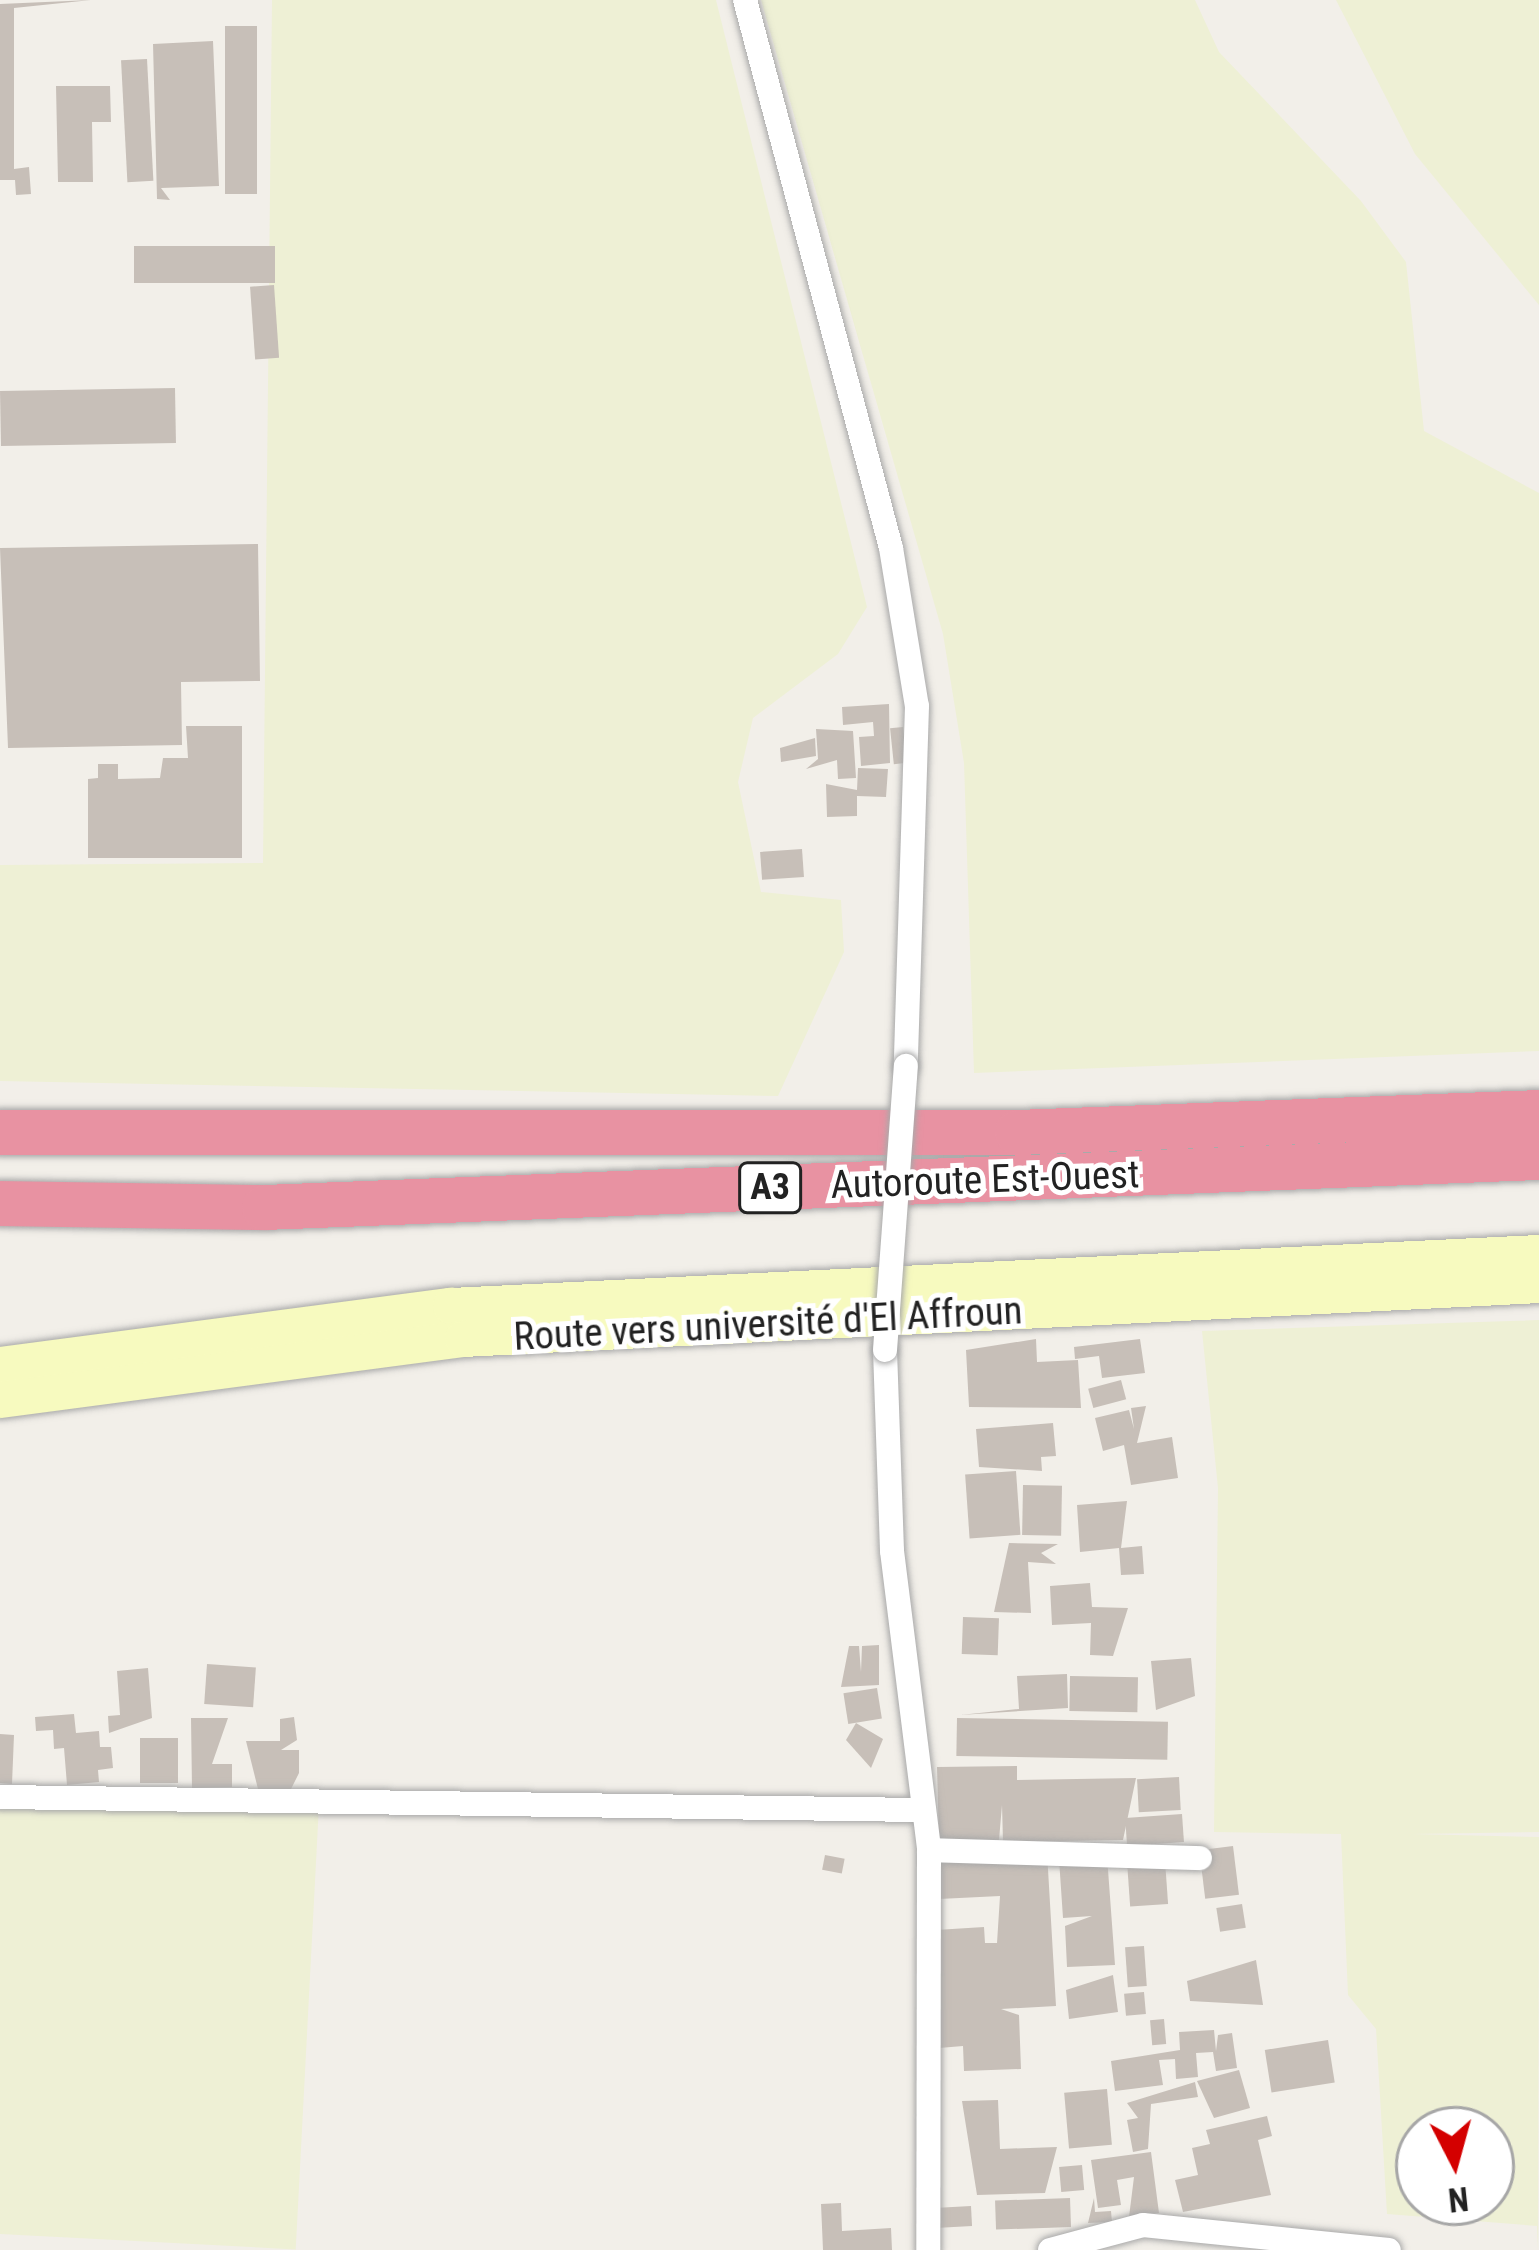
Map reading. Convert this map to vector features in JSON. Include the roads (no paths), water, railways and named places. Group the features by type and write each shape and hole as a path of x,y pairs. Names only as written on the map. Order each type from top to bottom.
{"highway":[{"name":"Autoroute Est-Ouest","path":"0,1132 1017,1132 1539,1112"},
{"name":"Autoroute Est-Ouest","path":"0,1203 264,1207 1539,1156"}],"main road":[{"name":"Route vers université d'El Affroun","path":"0,1365 451,1306 1539,1253"},
{"name":"Route vers université d'El Affroun","path":"0,1400 463,1339 1539,1286"}],"street":[{"path":"745,0 892,548 917,706 906,1066 885,1350 884,1454 929,1850 928,2250"},
{"path":"0,1797 924,1810"},
{"path":"929,1850 1200,1858"},
{"path":"1050,2250 1143,2225 1388,2250"}]}
